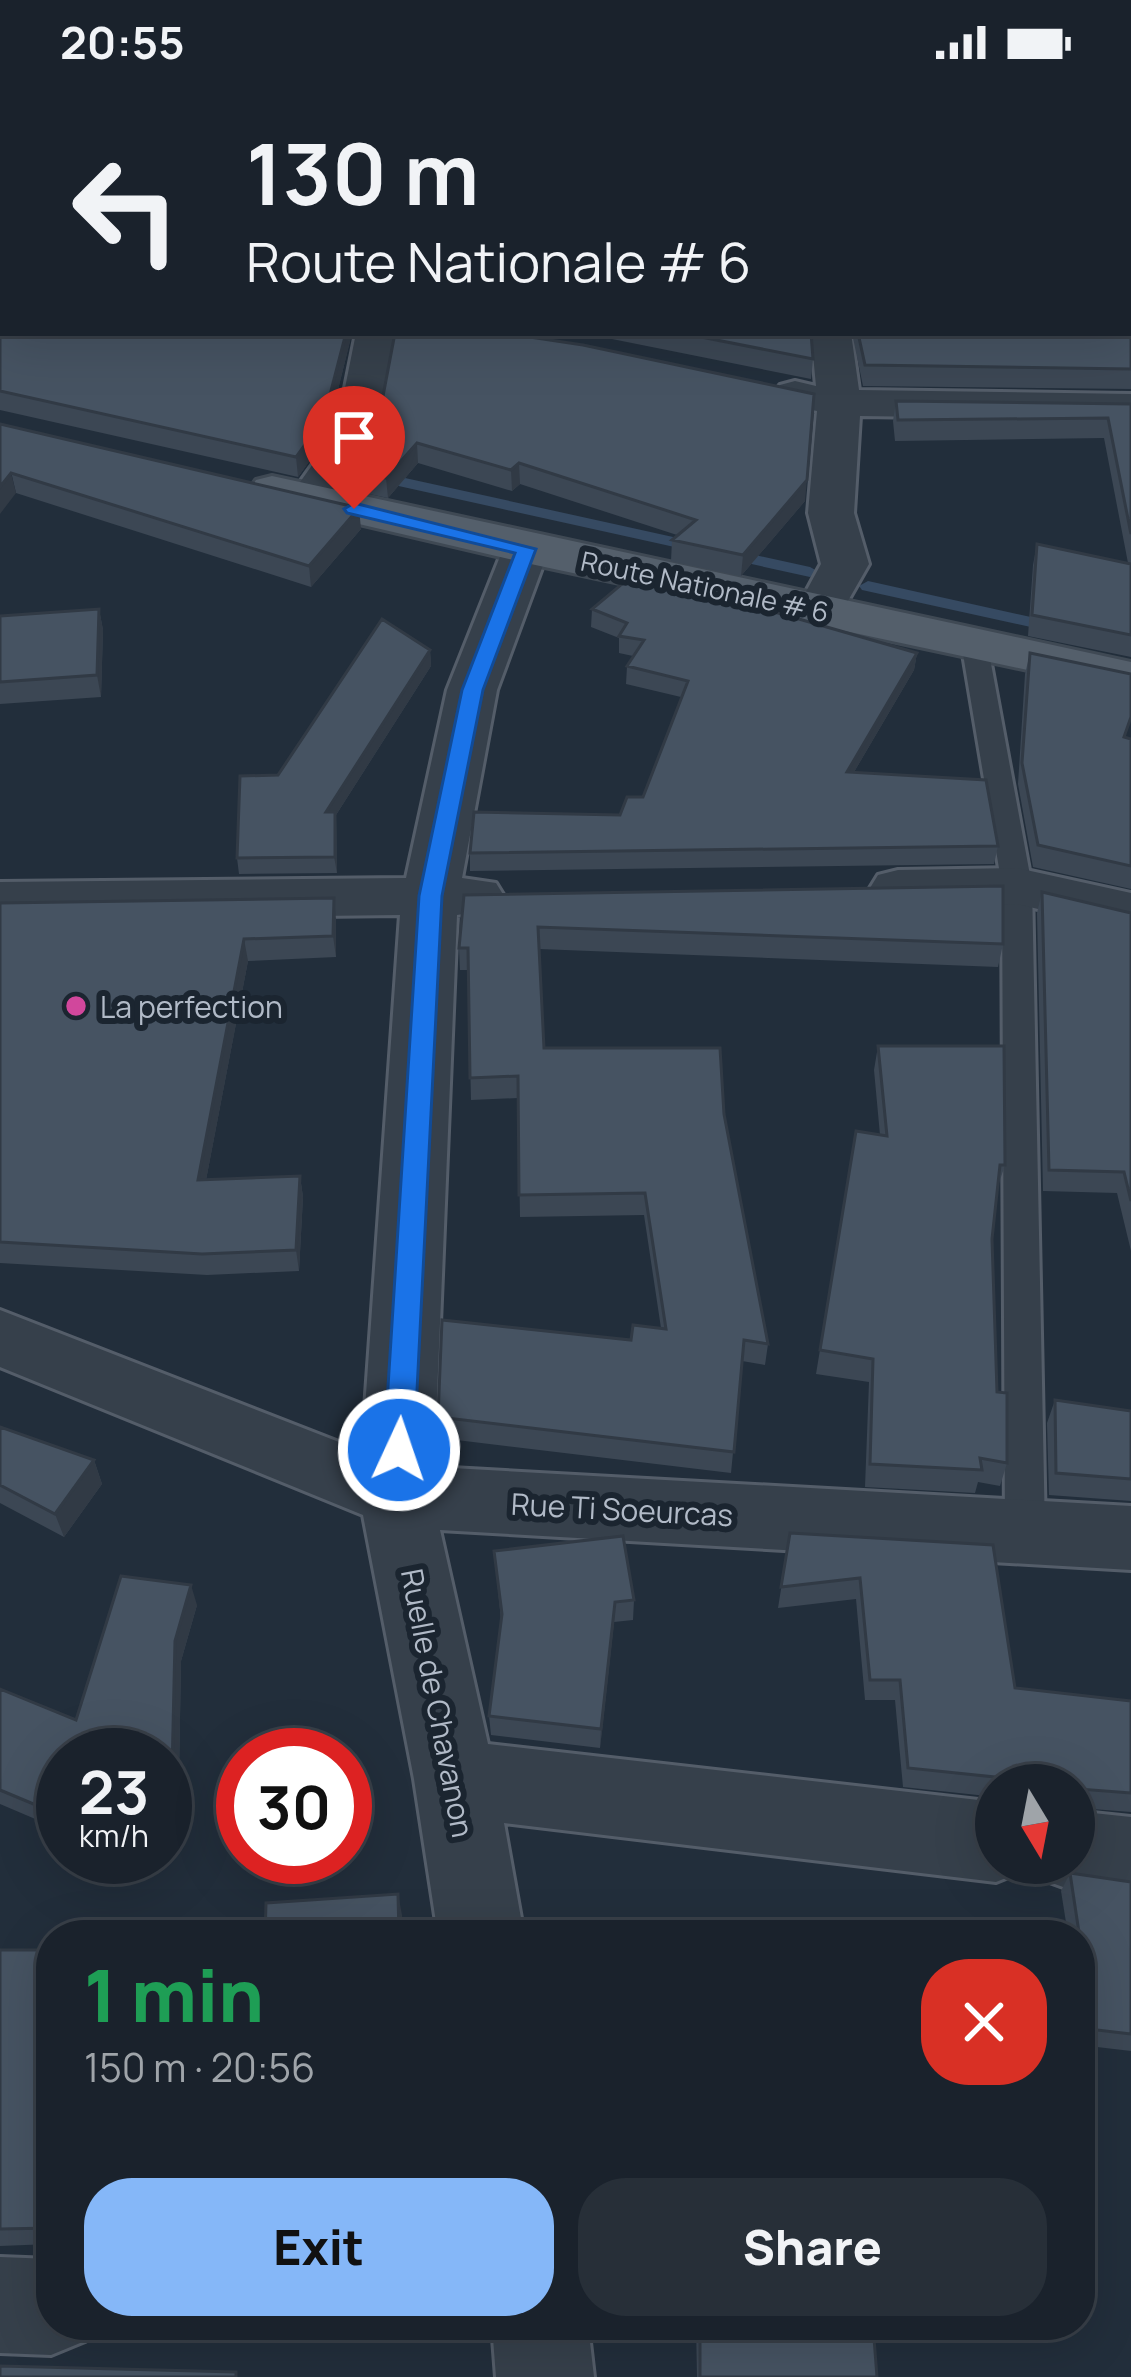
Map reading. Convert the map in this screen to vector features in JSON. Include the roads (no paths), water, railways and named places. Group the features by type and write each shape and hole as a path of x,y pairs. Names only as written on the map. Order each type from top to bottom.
{"main road":[{"name":"Route Nationale # 6","path":"222,478 526,549 1131,677"}],"street":[{"path":"310,499 342,463 362,417 376,336"},
{"path":"820,610 845,564 832,513 839,404 831,336"},
{"path":"746,383 839,404 1131,407"},
{"name":"Ruelle de Chavanon","path":"478,1920 455,1780 396,1496 430,896 472,690 526,549"},
{"path":"852,889 1017,886 1131,912"},
{"path":"0,902 524,895"},
{"name":"Rue Ti Soeurcas","path":"0,1338 396,1496 1131,1538"},
{"path":"455,1780 975,1840"},
{"path":"1095,1854 1131,1858"},
{"path":"0,2305 36,2307"},
{"path":"541,2340 545,2377"}],"lane":[{"path":"974,642 1017,886 1025,1532"}],"waterway":[{"path":"373,476 810,572"},
{"path":"868,586 1058,628"}],"place":[{"name":"La perfection","path":"76,1006"}]}
